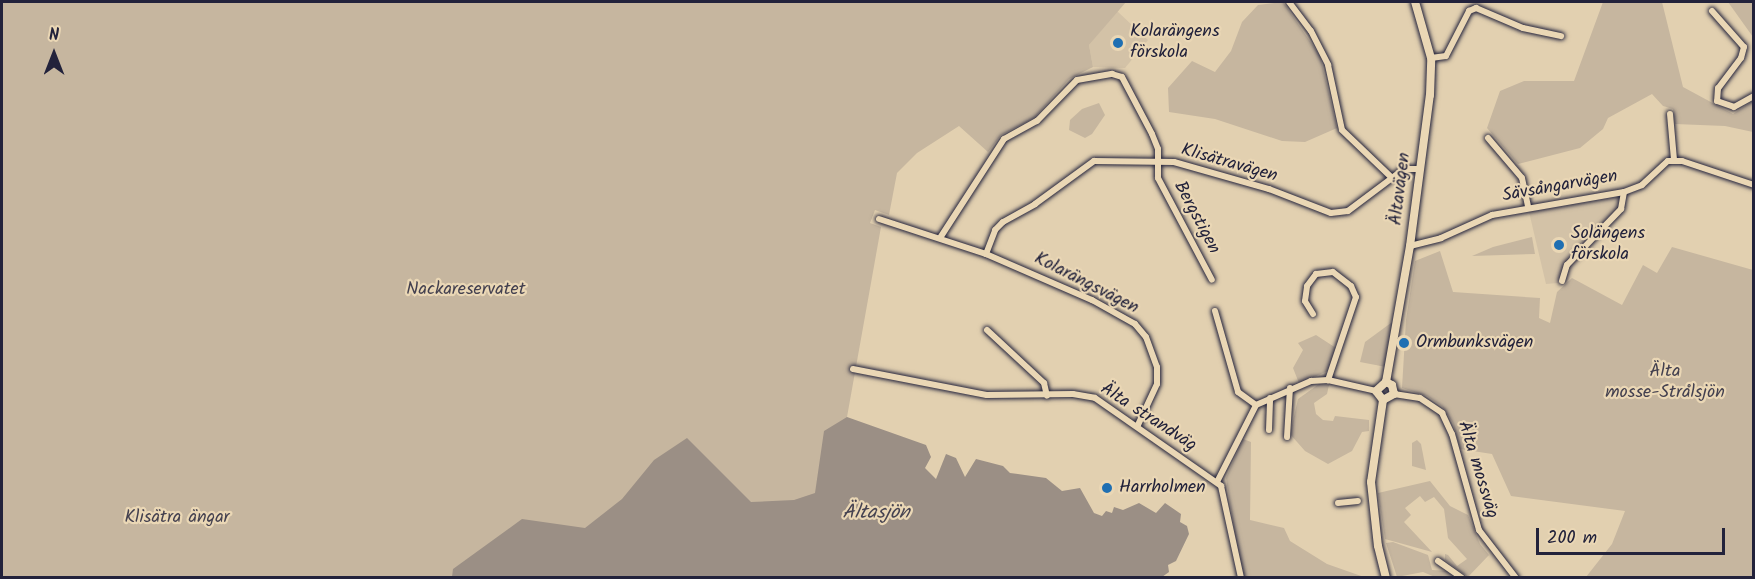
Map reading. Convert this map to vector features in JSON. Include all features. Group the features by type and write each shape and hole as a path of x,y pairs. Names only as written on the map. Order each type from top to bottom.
{"main road":[{"name":"Ältavägen","path":"1386,382 1410,246 1419,170 1430,106 1431,58 1415,2"},
{"path":"1383,400 1394,394 1394,388 1386,382 1376,391 1383,400 1371,482 1378,546 1386,578"}],"street":[{"path":"1289,2 1311,31 1328,64 1342,130 1392,178"},
{"path":"1431,58 1446,56 1469,11 1476,8 1523,28 1561,36"},
{"path":"1712,11 1727,24 1743,47 1741,58 1718,88 1717,101 1734,108 1754,96"},
{"name":"Bergstigen","path":"940,238 1004,139 1037,121 1069,86 1087,76 1101,73 1122,77 1158,149 1158,178 1212,280"},
{"path":"1670,114 1674,160 1754,185"},
{"path":"1488,138 1522,178 1528,207"},
{"name":"Sävsångarvägen","path":"1410,246 1441,238 1492,215 1624,192 1642,185 1668,160 1674,160"},
{"name":"Klisätravägen","path":"986,254 995,230 1003,222 1035,204 1084,165 1094,161 1174,162 1269,189 1331,213 1348,211 1404,169 1419,170"},
{"path":"1563,281 1567,265 1625,203 1624,192"},
{"path":"879,219 986,254"},
{"name":"Kolarängsvägen","path":"986,254 1074,290 1135,324 1146,337 1157,367 1157,384 1137,428"},
{"path":"1313,314 1305,301 1307,286 1316,274 1333,272 1351,286 1356,297 1328,380"},
{"path":"1215,311 1234,381 1243,397 1256,405"},
{"path":"987,330 1044,383 1047,396"},
{"name":"Älta strandväg","path":"853,369 978,394 1047,396 1073,394 1095,398 1217,482"},
{"path":"1241,578 1226,496 1217,482 1256,405 1290,388 1328,380 1376,391"},
{"path":"1287,437 1290,388"},
{"name":"Älta mossväg","path":"1394,394 1420,398 1442,413 1452,434 1475,521 1489,547 1516,578"},
{"path":"1269,430 1270,398"},
{"path":"1338,503 1358,501"},
{"path":"1438,561 1462,578"}],"shaded area":[{"name":"Kolarängens förskola","path":"1117,11 1148,40 1125,68 1093,67 1089,45"},
{"name":"Solängens förskola","path":"1620,197 1621,205 1565,264 1558,283 1546,284 1529,212"}],"green space":[{"name":"Nackareservatet","path":"2,2 1126,2 1089,45 1093,67 1069,79 1034,118 1001,135 988,152 959,126 917,153 897,173 889,215 875,210 870,223 881,227 847,417 903,578 2,577"},
{"path":"1283,2 1320,56 1337,128 1305,142 1282,141 1215,119 1169,112 1168,88 1192,61 1215,72 1231,51 1242,22 1258,5"},
{"path":"1603,2 1662,2 1683,87 1733,114 1753,101 1753,132 1725,126 1675,124 1673,109 1663,106 1652,94 1608,118 1603,129 1580,148 1518,164 1487,128 1500,91 1524,81 1574,81"},
{"path":"1728,2 1753,2 1753,37"},
{"path":"1099,103 1105,115 1092,134 1085,138 1069,130 1070,120 1082,109"},
{"path":"1532,237 1535,254 1472,256 1493,247"},
{"name":"Älta mosse-Strålsjön","path":"1672,247 1753,270 1753,577 1586,577 1612,544 1625,511 1511,496 1492,454 1460,449 1453,423 1442,406 1427,396 1402,388 1406,320 1415,261 1440,251 1453,292 1540,298 1539,318 1550,323 1557,292 1572,278 1622,305 1643,265 1657,273"},
{"path":"1395,320 1386,367 1360,362 1365,342"},
{"path":"1316,335 1336,348 1328,371 1299,383 1293,368 1303,350 1298,343"},
{"path":"1319,384 1329,385 1327,394 1314,403 1316,414 1323,420 1333,421 1335,416 1369,420 1369,431 1362,432 1352,451 1328,464 1305,451 1290,434 1298,399"},
{"path":"1243,439 1251,442 1250,520 1284,528 1290,541 1327,564 1364,577 1242,577 1226,478"},
{"path":"1417,440 1421,444 1426,470 1412,466 1412,443"},
{"path":"1430,481 1450,506 1468,515 1480,544 1489,555 1468,577 1445,560 1445,554 1457,566 1467,559 1448,538 1444,509 1434,497 1425,502 1420,496 1405,508 1411,515 1404,522 1432,552 1385,539 1378,493"},
{"path":"1393,542 1428,555 1432,570 1449,571 1456,577 1435,577 1423,572 1397,577 1386,543"}],"water":[{"name":"Ältasjön","path":"847,417 926,445 931,457 925,468 936,479 946,454 956,458 965,477 976,459 1003,466 1010,473 1046,478 1062,491 1080,488 1094,513 1102,516 1106,511 1112,513 1114,507 1123,510 1139,503 1156,513 1165,503 1181,514 1180,522 1187,526 1189,534 1176,561 1168,565 1169,572 1162,577 452,577 453,569 522,519 585,528 622,499 654,460 687,438 751,502 794,500 815,493 824,431"}],"place":[{"name":"Kolarängens förskola","path":"1118,43"},
{"name":"Solängens förskola","path":"1559,245"},
{"name":"Ormbunksvägen","path":"1404,343"},
{"name":"Harrholmen","path":"1107,488"}],"park label":[{"name":"Klisätra ängar","path":"177,518"}]}
